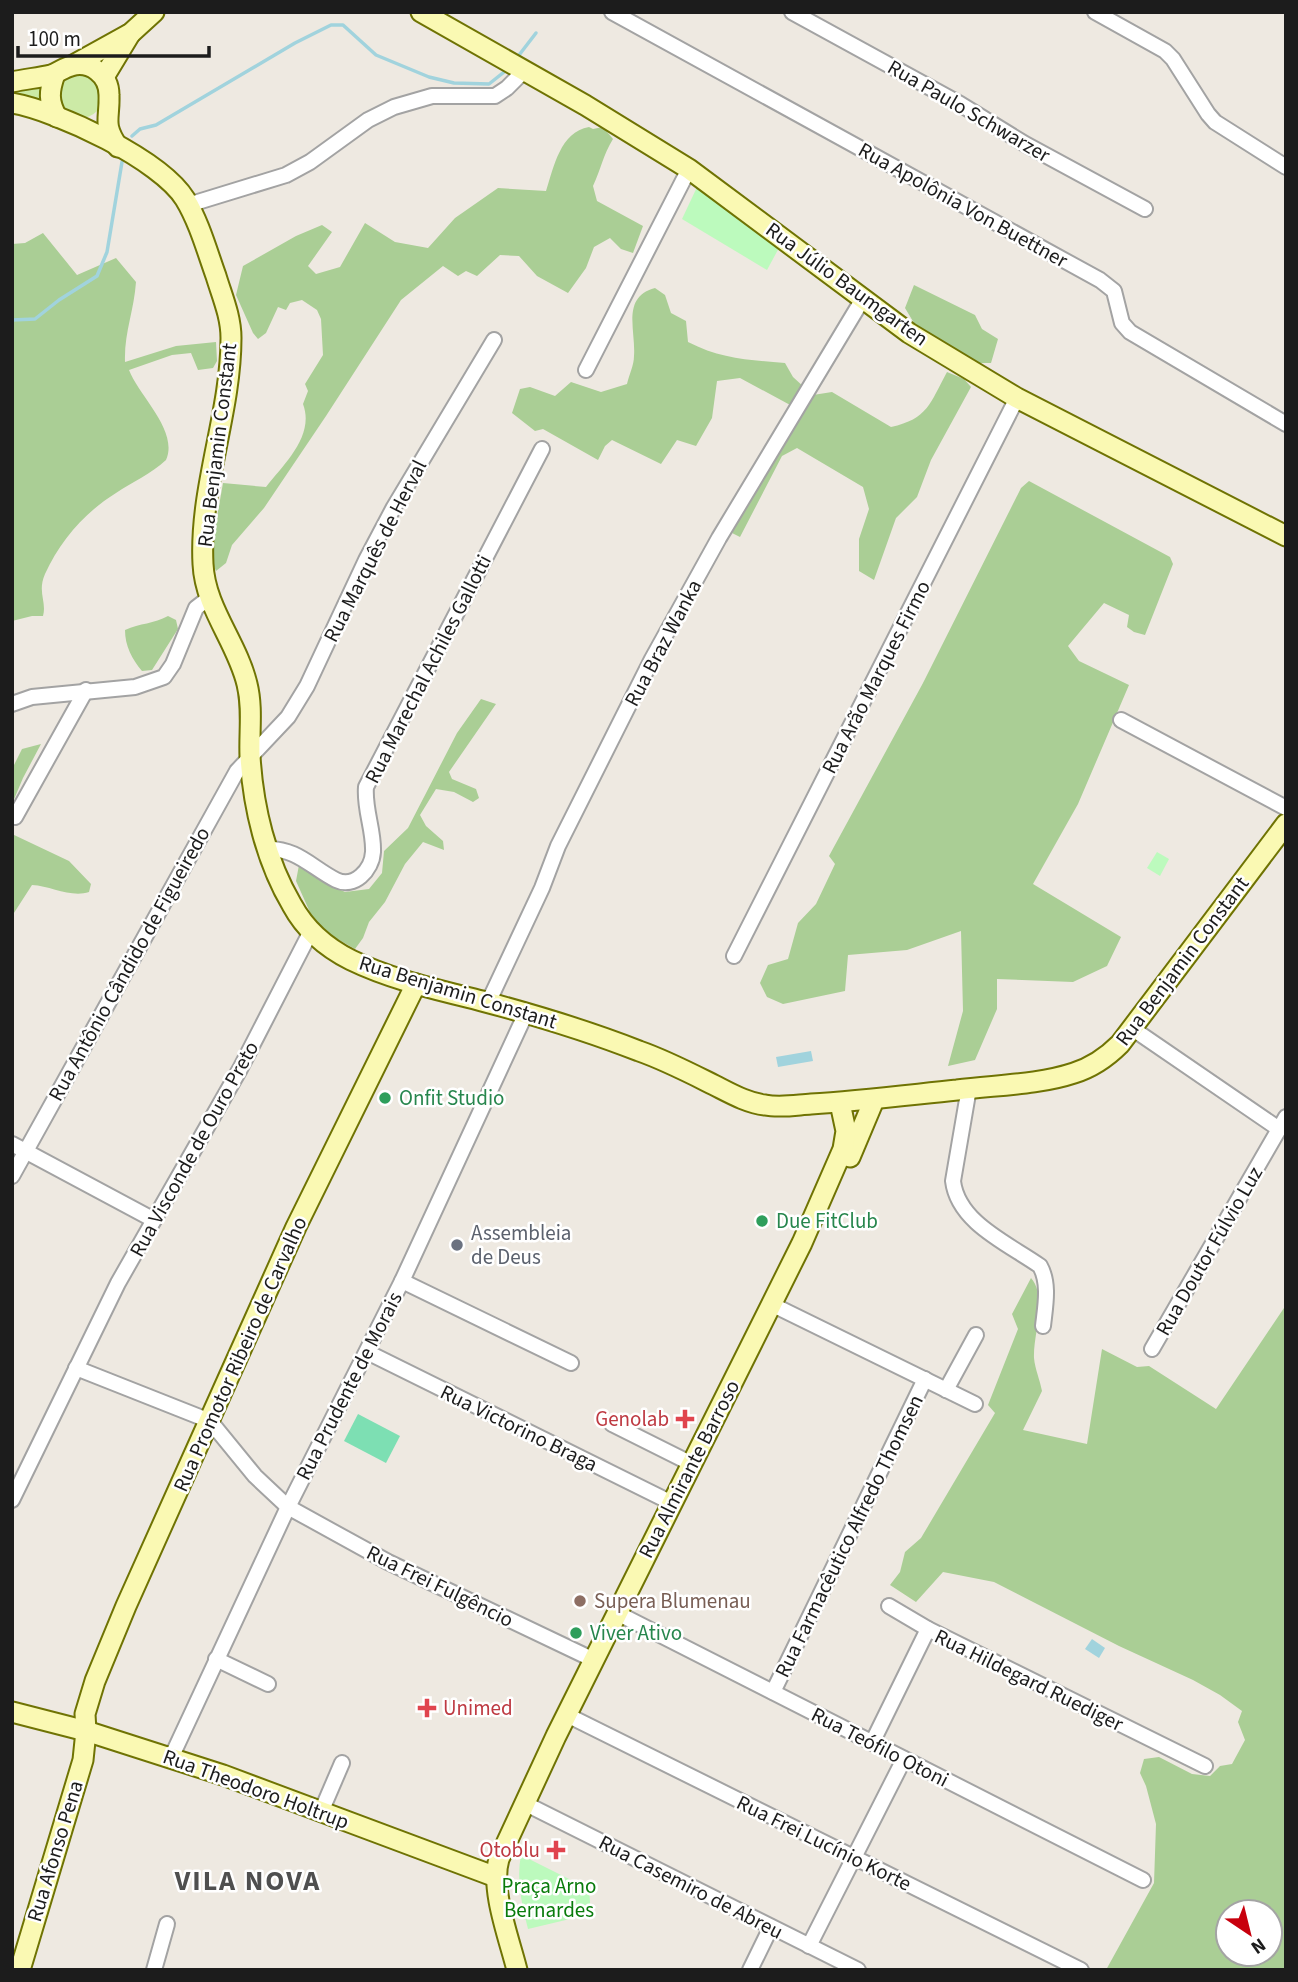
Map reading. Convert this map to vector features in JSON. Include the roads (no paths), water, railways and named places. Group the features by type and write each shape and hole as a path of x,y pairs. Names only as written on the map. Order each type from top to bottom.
{"main road":[{"path":"13,80 55,74 131,33 154,12"},
{"name":"Rua Júlio Baumgarten","path":"421,12 585,105 690,169 909,333 1017,398 1286,536"},
{"path":"104,77 131,33"},
{"path":"75,64 97,70 104,77 109,92 109,133 118,147"},
{"path":"55,74 50,89 50,104 57,117"},
{"path":"12,103 78,126 100,116 108,105"},
{"name":"Rua Benjamin Constant","path":"78,126 153,166 172,183 188,205 222,293 231,335 228,383 203,519 202,564 209,598 241,662 250,695 250,755 256,800 267,849 289,902 311,931 345,957 367,968 416,984 526,1013 645,1053 743,1099 765,1105 874,1100 1046,1079 1076,1073 1109,1055 1133,1029 1285,828"},
{"name":"Rua Promotor Ribeiro de Carvalho","path":"86,1731 85,1714 95,1681 126,1606 296,1227 416,984"},
{"name":"Rua Almirante Barroso","path":"802,1243 824,1211 853,1152 874,1100"},
{"name":"Rua Almirante Barroso","path":"517,1970 496,1877 499,1858 594,1660 802,1243 843,1149 846,1131 840,1103"},
{"name":"Rua Theodoro Holtrup","path":"12,1712 86,1731 171,1758 496,1877"},
{"name":"Rua Afonso Pena","path":"20,1970 83,1760 86,1731"}],"street":[{"name":"Rua Apolônia Von Buettner","path":"612,12 1100,280 1114,291 1122,323 1130,332 1286,424"},
{"name":"Rua Paulo Schwarzer","path":"792,12 1145,209"},
{"path":"1095,12 1165,51 1215,122 1286,167"},
{"path":"188,205 286,175 310,162 368,120 394,107 432,96 495,96 508,88 517,66"},
{"path":"586,370 690,169"},
{"name":"Rua Braz Wanka","path":"488,1003 558,846 652,659 719,538 864,298"},
{"name":"Rua Marquês de Herval","path":"250,755 288,716 307,686 394,507 494,340"},
{"name":"Rua Arão Marques Firmo","path":"734,956 1017,398"},
{"name":"Rua Marechal Achiles Gallotti","path":"267,849 288,852 312,863 337,881 349,883 360,878 369,868 373,855 365,800 366,787 542,449"},
{"path":"12,704 32,697 135,687 164,677 173,664 196,608 209,598"},
{"path":"15,817 86,690"},
{"path":"1121,720 1286,808"},
{"name":"Rua Antônio Cândido de Figueiredo","path":"12,1176 231,781 250,755"},
{"name":"Rua Visconde de Ouro Preto","path":"12,1500 118,1283 181,1177 311,931"},
{"name":"Rua Prudente de Morais","path":"171,1758 288,1507 402,1281 526,1013"},
{"path":"1133,1029 1282,1123"},
{"path":"969,1088 953,1181 954,1195 974,1221 1040,1266 1046,1292 1043,1326"},
{"name":"Rua Doutor Fúlvio Luz","path":"1152,1349 1282,1123"},
{"path":"12,1144 154,1220"},
{"path":"402,1281 571,1363"},
{"path":"771,1304 975,1404"},
{"path":"946,1390 976,1335"},
{"name":"Rua Victorino Braga","path":"367,1353 672,1503"},
{"path":"76,1367 210,1421"},
{"name":"Rua Farmacêutico Alfredo Thomsen","path":"773,1692 925,1379"},
{"name":"Rua Frei Fulgêncio","path":"210,1421 255,1476 288,1507 388,1562 594,1660"},
{"path":"612,1424 691,1464"},
{"path":"889,1606 928,1629"},
{"name":"Rua Teófilo Otoni","path":"618,1612 1143,1880"},
{"name":"Rua Hildegard Ruediger","path":"872,1742 928,1629 1205,1766"},
{"path":"216,1659 268,1684"},
{"name":"Rua Frei Lucínio Korte","path":"567,1715 1082,1970"},
{"path":"809,1946 904,1759"},
{"path":"321,1812 342,1763"},
{"name":"Rua Casemiro de Abreu","path":"524,1803 859,1970"},
{"path":"154,1970 167,1924"},
{"path":"750,1970 771,1927"}],"water":[{"path":"811,1051 813,1061 778,1067 776,1057"},
{"path":"1092,1639 1105,1648 1099,1658 1085,1649"}],"waterway":[{"path":"132,136 140,129 156,125 295,43 331,25 343,25 376,55 429,77 454,83 489,84 509,68"},
{"path":"516,59 536,33"},
{"path":"12,320 35,319 97,276 107,252 122,162"}],"place":[{"name":"Onfit Studio","path":"385,1098"},
{"name":"Due FitClub","path":"762,1221"},
{"name":"Assembleia de Deus","path":"457,1245"},
{"name":"Genolab","path":"685,1419"},
{"name":"Supera Blumenau","path":"580,1601"},
{"name":"Viver Ativo","path":"576,1633"},
{"name":"Unimed","path":"427,1708"},
{"name":"Otoblu","path":"556,1850"}],"district":[{"name":"VILA NOVA","path":"248,1880"}],"park label":[{"name":"Praça Arno Bernardes","path":"549,1898"}]}
